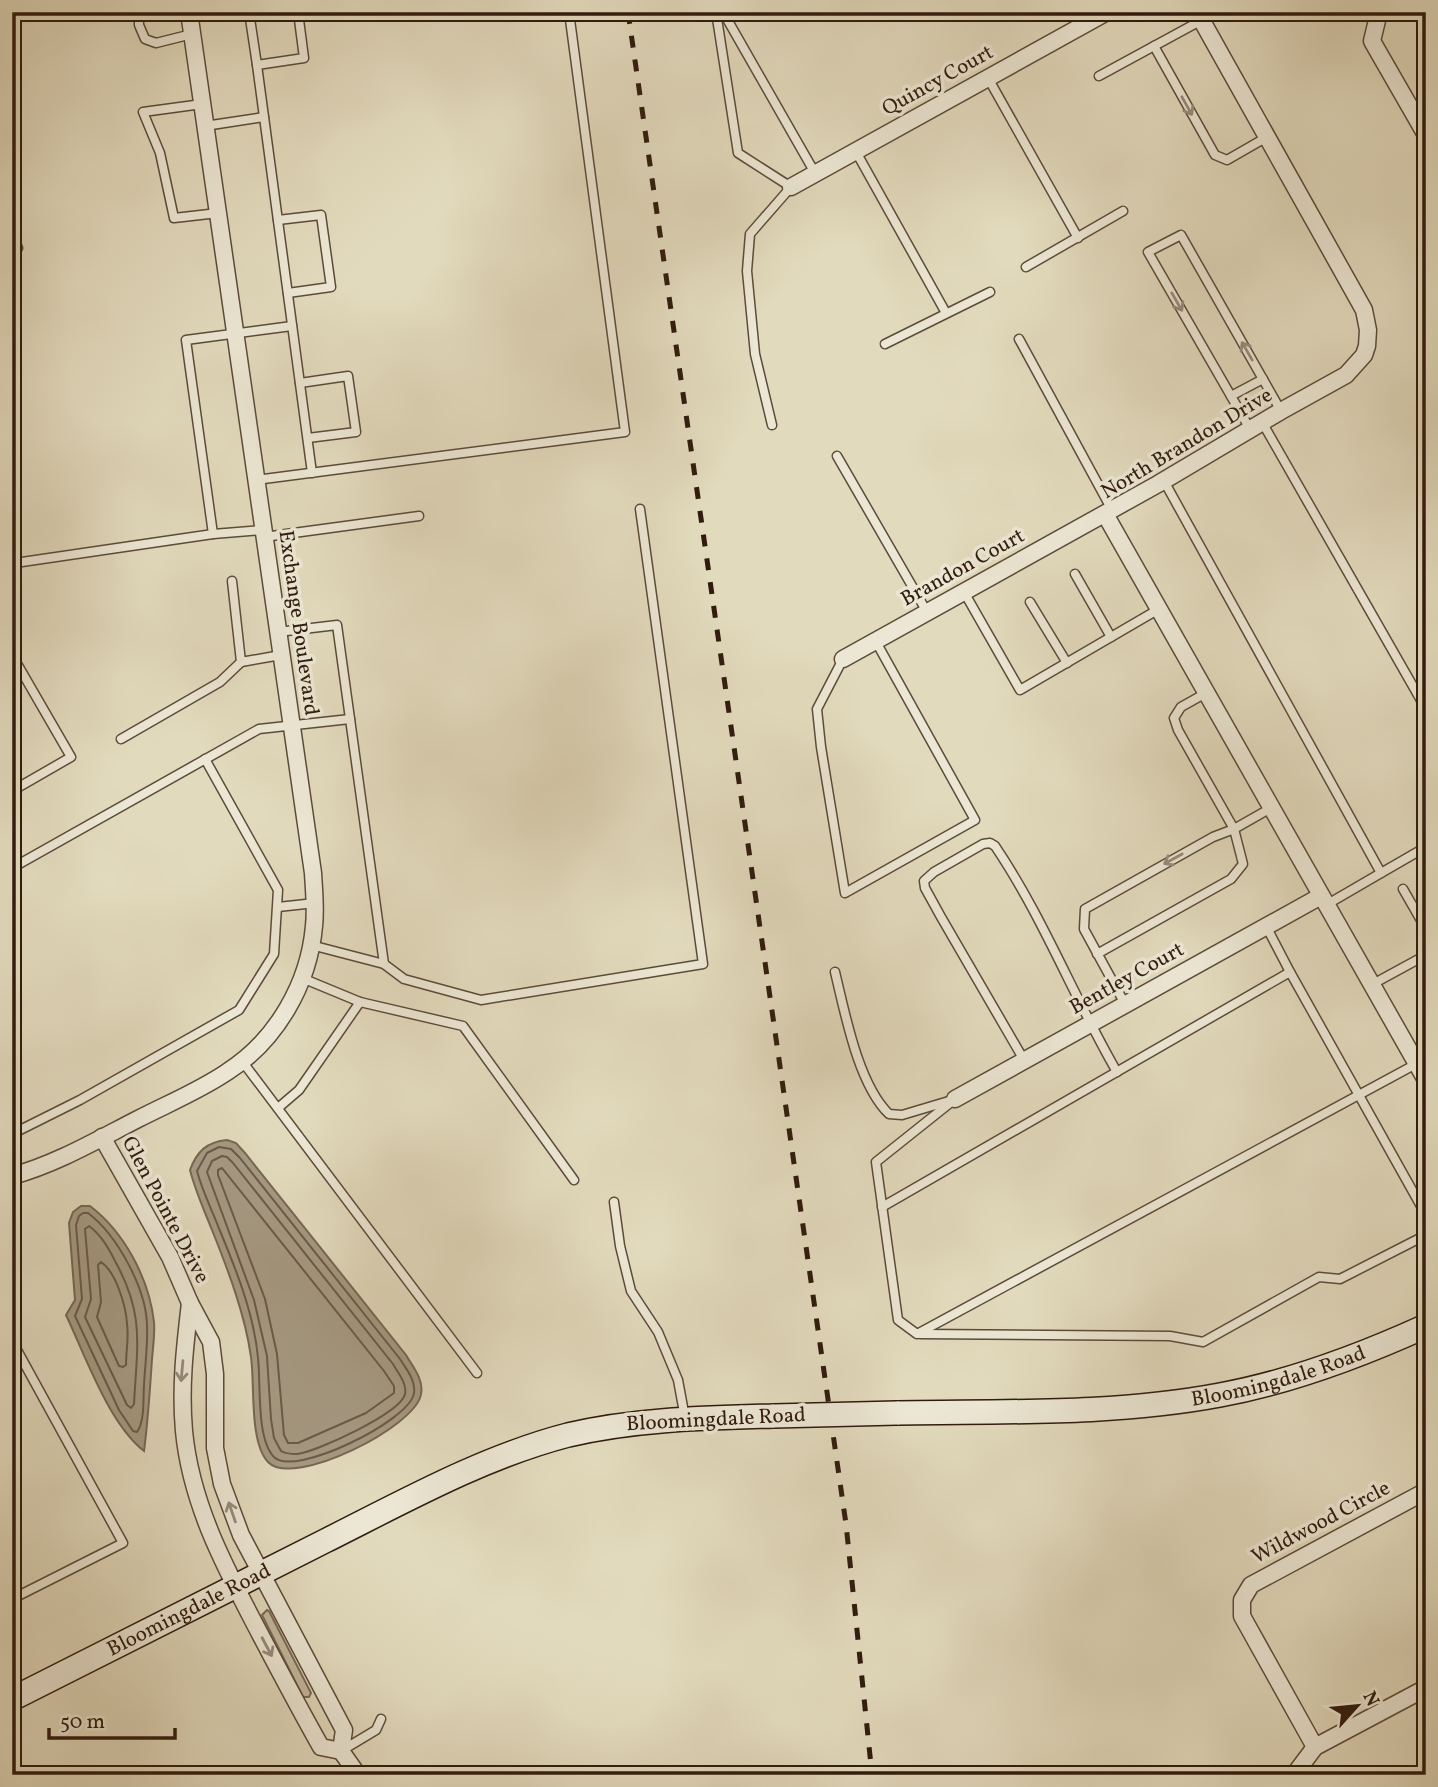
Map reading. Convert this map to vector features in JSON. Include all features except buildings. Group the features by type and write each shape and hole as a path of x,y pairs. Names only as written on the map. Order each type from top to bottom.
{"main road":[{"name":"Bloomingdale Road","path":"12,1699 388,1510 509,1455 549,1441 594,1430 685,1418 1124,1408 1211,1397 1269,1384 1309,1371 1386,1344 1426,1326"}],"street":[{"name":"Exchange Boulevard","path":"12,1176 38,1169 102,1137 209,1083 242,1060 256,1049 280,1020 302,978 311,945 315,903 189,12"},
{"name":"Quincy Court","path":"791,187 1107,12"},
{"path":"1379,12 1373,41 1426,135"},
{"name":"North Brandon Drive","path":"1199,16 1364,310 1368,330 1367,346 1364,355 1346,375 1108,512 1158,609 1422,1072"},
{"name":"Brandon Court","path":"843,659 1108,512"},
{"name":"Bentley Court","path":"955,1099 1266,926 1323,900"},
{"name":"Glen Pointe Drive","path":"102,1137 170,1257 211,1342 215,1374 215,1448 222,1484 237,1526 344,1730 341,1751 321,1746 206,1528 194,1489 184,1432 181,1378 190,1303"},
{"name":"Wildwood Circle","path":"1315,1747 1242,1616 1242,1600 1251,1585 1426,1491"},
{"path":"1294,1775 1315,1747 1426,1688"},
{"path":"302,1712 328,1700"},
{"path":"341,1751 358,1775"}],"lane":[{"path":"139,12 139,25 145,39 156,43 192,34"},
{"path":"249,12 312,473"},
{"path":"257,65 304,58 298,12"},
{"path":"256,480 625,432 569,12"},
{"path":"716,12 738,153 791,187 750,234 747,271 755,354 772,425"},
{"path":"723,12 815,173"},
{"path":"1099,76 1154,46 1199,16"},
{"path":"1154,46 1215,155 1227,160 1267,137"},
{"path":"988,78 1078,238"},
{"path":"202,104 143,112 160,153 174,218 218,214"},
{"path":"205,125 264,117"},
{"path":"855,150 946,313"},
{"path":"1026,267 1124,211"},
{"path":"278,220 321,215 331,287 288,293"},
{"path":"1281,411 1181,235 1148,252 1231,396 1256,426 1426,709"},
{"path":"12,236 18,247"},
{"path":"886,344 990,292"},
{"path":"213,534 186,340 292,326"},
{"path":"1019,340 1108,512"},
{"path":"300,383 348,376 356,432 308,438"},
{"path":"1231,396 1263,379"},
{"path":"837,456 927,612"},
{"path":"1164,481 1381,873"},
{"path":"311,945 384,964 404,979 481,1000 703,964 640,509"},
{"path":"12,560 15,563 213,534 264,533 419,516"},
{"path":"1075,574 1111,637"},
{"path":"232,581 241,662"},
{"path":"964,591 1020,690 1158,609"},
{"path":"1030,602 1067,663"},
{"path":"278,632 337,625 384,964"},
{"path":"843,659 817,709 845,893 975,820 875,640"},
{"path":"12,655 71,757 12,791"},
{"path":"121,739 220,682 241,662 281,655"},
{"path":"1097,954 1231,879 1243,864 1234,829 1178,730 1174,718 1181,707 1206,693"},
{"path":"12,868 259,729 350,719"},
{"path":"12,1134 80,1100 239,1010 274,954 278,890 205,759"},
{"path":"1125,1004 1084,929 1085,909 1213,837 1234,829 1271,808"},
{"path":"1024,1060 925,888 924,881 927,877 990,842 995,846 1049,939 1075,989 1089,1024 1118,1072"},
{"path":"1323,900 1381,873 1426,847"},
{"path":"1403,889 1426,929"},
{"path":"278,906 315,903"},
{"path":"1266,926 1357,1096 1426,1215"},
{"path":"1371,985 1426,955"},
{"path":"835,972 856,1055 881,1107 889,1114 902,1115 955,1099"},
{"path":"882,1207 1290,972"},
{"path":"302,978 360,1002 463,1026 574,1180"},
{"path":"278,1108 299,1090 360,1002"},
{"path":"242,1060 477,1373"},
{"path":"917,1334 1357,1096 1422,1072"},
{"path":"955,1099 876,1162 898,1320 917,1334 1170,1336 1203,1342 1319,1277 1340,1279 1426,1235"},
{"path":"614,1202 620,1246 631,1291 658,1332 678,1380 685,1418"},
{"path":"12,1342 123,1543 12,1599"},
{"path":"341,1751 376,1730 382,1719"}],"shaded area":[{"path":"267,1610 311,1693 309,1697 303,1697 262,1615"}],"water":[{"path":"227,1140 236,1143 245,1153 406,1355 419,1379 421,1394 414,1407 399,1422 377,1437 326,1461 302,1467 282,1468 268,1462 258,1441 251,1357 245,1325 230,1276 190,1170 204,1149"},
{"path":"81,1206 90,1206 114,1229 133,1257 147,1289 154,1336 144,1451 131,1439 109,1407 66,1315 75,1300 69,1223 73,1212"}],"railway":[{"path":"628,12 846,1524 872,1775"}]}
